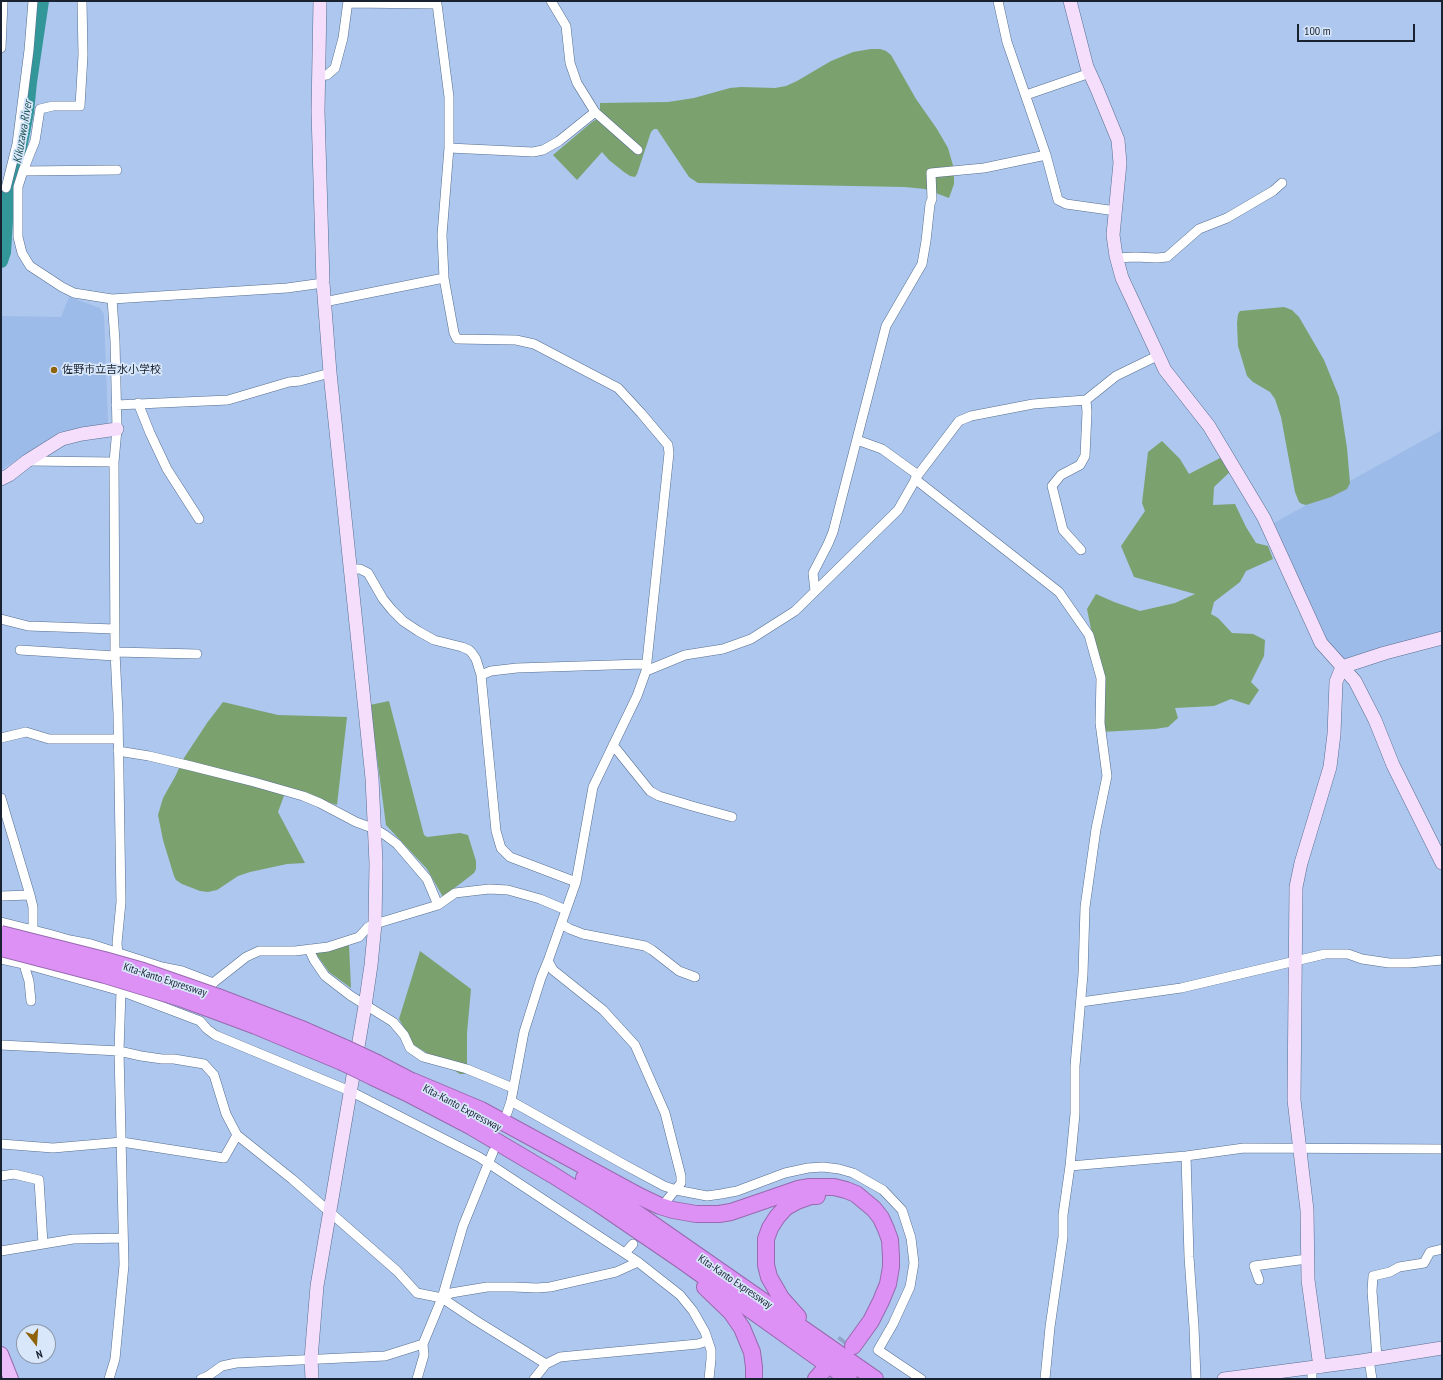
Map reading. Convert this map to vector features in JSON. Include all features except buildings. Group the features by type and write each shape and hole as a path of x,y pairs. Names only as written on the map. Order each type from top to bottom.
{"highway":[{"name":"Kita-Kanto Expressway","path":"1,934 117,964 215,997 264,1029 343,1055 375,1070 412,1081 503,1130 602,1189 875,1379"},
{"name":"Kita-Kanto Expressway","path":"1,948 105,974 172,995 215,997"},
{"name":"Kita-Kanto Expressway","path":"375,1070 406,1092 472,1127 599,1204 849,1379"},
{"path":"412,1081 481,1110 639,1196 660,1206 673,1210 696,1214 725,1213 743,1209 798,1189 810,1187 834,1187 856,1194 874,1209 881,1218 890,1240 891,1257 889,1279 881,1301 871,1321 850,1344 875,1291 881,1265 881,1252 878,1237 873,1225 858,1206 837,1197 824,1195 811,1196 797,1201 786,1208 777,1217 770,1228 766,1239 766,1265 769,1277 781,1298 807,1326 886,1379"},
{"path":"553,1175 595,1209 677,1266 707,1289 723,1304 736,1318 746,1337 754,1360 754,1379"}],"main road":[{"path":"1,1354 11,1379"}],"street":[{"path":"1,48 3,1"},
{"path":"18,187 4,188 17,144 29,50 33,1"},
{"path":"82,1 80,106 53,106 40,109 35,141 18,187 18,237 22,253 30,266 74,293 112,299 287,288 322,283"},
{"path":"312,1379 311,1359 317,1286 365,1006 375,924 376,863 371,771 322,283 318,111 320,1"},
{"path":"551,1 566,26 570,63 577,83 595,112 638,150"},
{"path":"998,1 1007,42 1046,156 1058,200 1066,204 1116,211"},
{"path":"1070,1 1087,67 1118,140 1120,163 1113,235 1116,258 1122,278 1157,356 1165,370 1175,385 1209,426 1264,518 1321,643 1355,681 1375,720 1393,765 1442,863"},
{"path":"319,76 327,75 335,68 343,38 348,2 437,4 449,97 449,148 442,235 444,278 454,333 457,339 516,340 534,344 618,388 642,413 668,445 669,453 646,668 637,696 593,787 576,882 548,961 540,978 524,1032 511,1101 507,1113"},
{"path":"1026,95 1090,73"},
{"path":"449,148 533,152 543,150 559,141 595,112"},
{"path":"815,591 814,573 833,532 886,326 922,264 930,204 932,199 931,173 984,168 1046,156"},
{"path":"23,171 117,170"},
{"path":"1116,258 1167,257 1199,229 1227,218 1273,191 1282,183"},
{"path":"324,302 444,278"},
{"path":"109,1379 115,1359 124,1265 119,1052 121,991 118,952 121,902 121,839 115,654 114,462 117,429 115,341 112,299"},
{"path":"646,668 685,655 723,649 751,639 795,611 898,510 916,477 959,422 971,416 1033,404 1086,400 1116,376 1157,356"},
{"path":"116,405 228,400 289,382 300,381 330,373"},
{"path":"1081,550 1063,530 1052,486 1061,475 1080,465 1085,456 1087,412 1086,400"},
{"path":"138,403 167,469 199,519"},
{"path":"1,479 62,439 82,434 117,429"},
{"path":"857,440 882,450 1059,592 1089,635 1101,678 1100,723 1107,776 1096,829 1086,907 1081,1002 1075,1066 1075,1114 1063,1215 1063,1237 1050,1327 1045,1379"},
{"path":"27,461 114,462"},
{"path":"351,569 360,569 368,573 383,599 403,621 434,640 469,650 476,659 480,675 496,830 501,848 510,857 576,882"},
{"path":"1,619 28,626 115,629"},
{"path":"1342,667 1385,653 1442,638"},
{"path":"20,650 115,654 197,654"},
{"path":"480,675 491,671 517,668 643,664 646,668"},
{"path":"1314,1371 1307,1259 1307,1210 1301,1148 1294,1100 1296,887 1301,863 1330,767 1334,734 1336,682 1342,667"},
{"path":"1,738 26,732 49,739 118,739"},
{"path":"613,745 650,791 669,799 732,817"},
{"path":"118,751 149,756 191,766 296,794 320,803 356,822 375,829 396,844 427,880 438,905"},
{"path":"1,798 30,895 32,908 33,930 25,964 29,981 31,1001"},
{"path":"200,1021 201,1014 207,1001 215,997 246,957 259,951 295,951 328,947 359,937 368,927 375,924 438,905 455,893 489,889 508,890 566,910"},
{"path":"1,896 30,895"},
{"path":"1,922 91,944 162,967 186,973 215,997"},
{"path":"560,924 583,934 645,946 679,971 695,977"},
{"path":"310,949 314,960 325,976 365,1006 393,1022 404,1035 410,1048 423,1057 467,1069 513,1088"},
{"path":"1081,1002 1181,988 1325,954 1348,954 1362,959 1390,963 1442,960"},
{"path":"1,959 25,964 121,991 200,1021 215,1035 350,1090 488,1163 625,1253 680,1295 701,1324 711,1350 709,1379"},
{"path":"548,961 553,970 603,1010 635,1045 665,1113 672,1140 681,1183 668,1200"},
{"path":"1,1045 119,1052 204,1064 214,1075 226,1114 237,1136 292,1178 397,1271 417,1292 442,1298 546,1364"},
{"path":"511,1101 664,1186 676,1190 707,1196 721,1194 737,1191 785,1173 808,1168 823,1167 853,1173 883,1190 902,1210 911,1238 914,1263 910,1287 893,1324 878,1350 921,1379"},
{"path":"1,1144 53,1148 122,1142 224,1158 237,1136"},
{"path":"1070,1166 1186,1156 1244,1148 1442,1149"},
{"path":"418,1379 424,1355 423,1344 442,1298 463,1226 493,1152"},
{"path":"1186,1156 1189,1257 1196,1379"},
{"path":"1,1176 14,1174 39,1180 43,1244"},
{"path":"1,1251 74,1239 123,1238"},
{"path":"625,1253 633,1244"},
{"path":"1372,1379 1373,1276 1390,1272 1399,1267 1424,1263 1430,1252 1442,1249"},
{"path":"1259,1280 1254,1266 1307,1259"},
{"path":"442,1298 451,1293 488,1287 550,1287 616,1272 638,1262"},
{"path":"534,1379 546,1364 560,1357 698,1344 707,1341"},
{"path":"201,1379 222,1366 236,1363 386,1356 423,1344"},
{"path":"1224,1379 1314,1371 1373,1359 1442,1348"}],"shaded area":[{"name":"佐野市立吉水小学校","path":"69,297 100,308 104,314 108,423 59,432 1,470 1,316 61,317"},
{"path":"1442,430 1442,633 1345,660 1326,639 1274,523"}],"green space":[{"path":"880,49 891,55 916,99 948,148 954,169 954,184 949,198 925,189 905,187 698,183 689,177 657,129 654,129 651,132 635,177 624,172 609,160 602,152 577,180 553,155 600,117 600,103 668,102 694,98 730,88 775,88 786,86 831,61 853,52"},
{"path":"1284,307 1292,310 1299,317 1324,360 1339,397 1347,448 1350,483 1347,489 1331,497 1306,505 1299,502 1295,492 1281,417 1275,399 1270,392 1253,382 1247,376 1238,346 1237,323 1238,314 1240,311"},
{"path":"1162,441 1180,459 1189,474 1226,455 1234,468 1214,487 1213,505 1235,504 1246,527 1256,543 1268,546 1273,559 1246,571 1240,582 1214,602 1211,614 1218,618 1232,633 1253,634 1265,640 1264,656 1251,682 1259,690 1249,705 1231,699 1214,706 1175,708 1178,718 1168,727 1101,732 1101,678 1087,609 1096,594 1140,611 1175,603 1195,594 1134,577 1121,546 1145,511 1142,503 1148,452"},
{"path":"389,701 424,835 427,837 460,833 468,835 476,861 476,869 474,873 443,897 427,869 386,825 370,705"},
{"path":"223,702 278,715 347,717 337,805 295,791 285,793 278,812 305,863 287,864 250,872 238,876 217,890 208,892 200,891 176,880 163,840 158,815 163,798 182,761"},
{"path":"349,945 351,988 329,972 314,951"},
{"path":"420,951 471,989 467,1033 467,1069 464,1074 460,1074 414,1045 399,1019"}],"waterway":[{"name":"Kikuzawa River","path":"1,261 4,252 8,190 15,174 27,112 42,1"}],"tunnel":[{"path":"829,1363 846,1341"}],"place":[{"name":"佐野市立吉水小学校","path":"54,370"}]}
